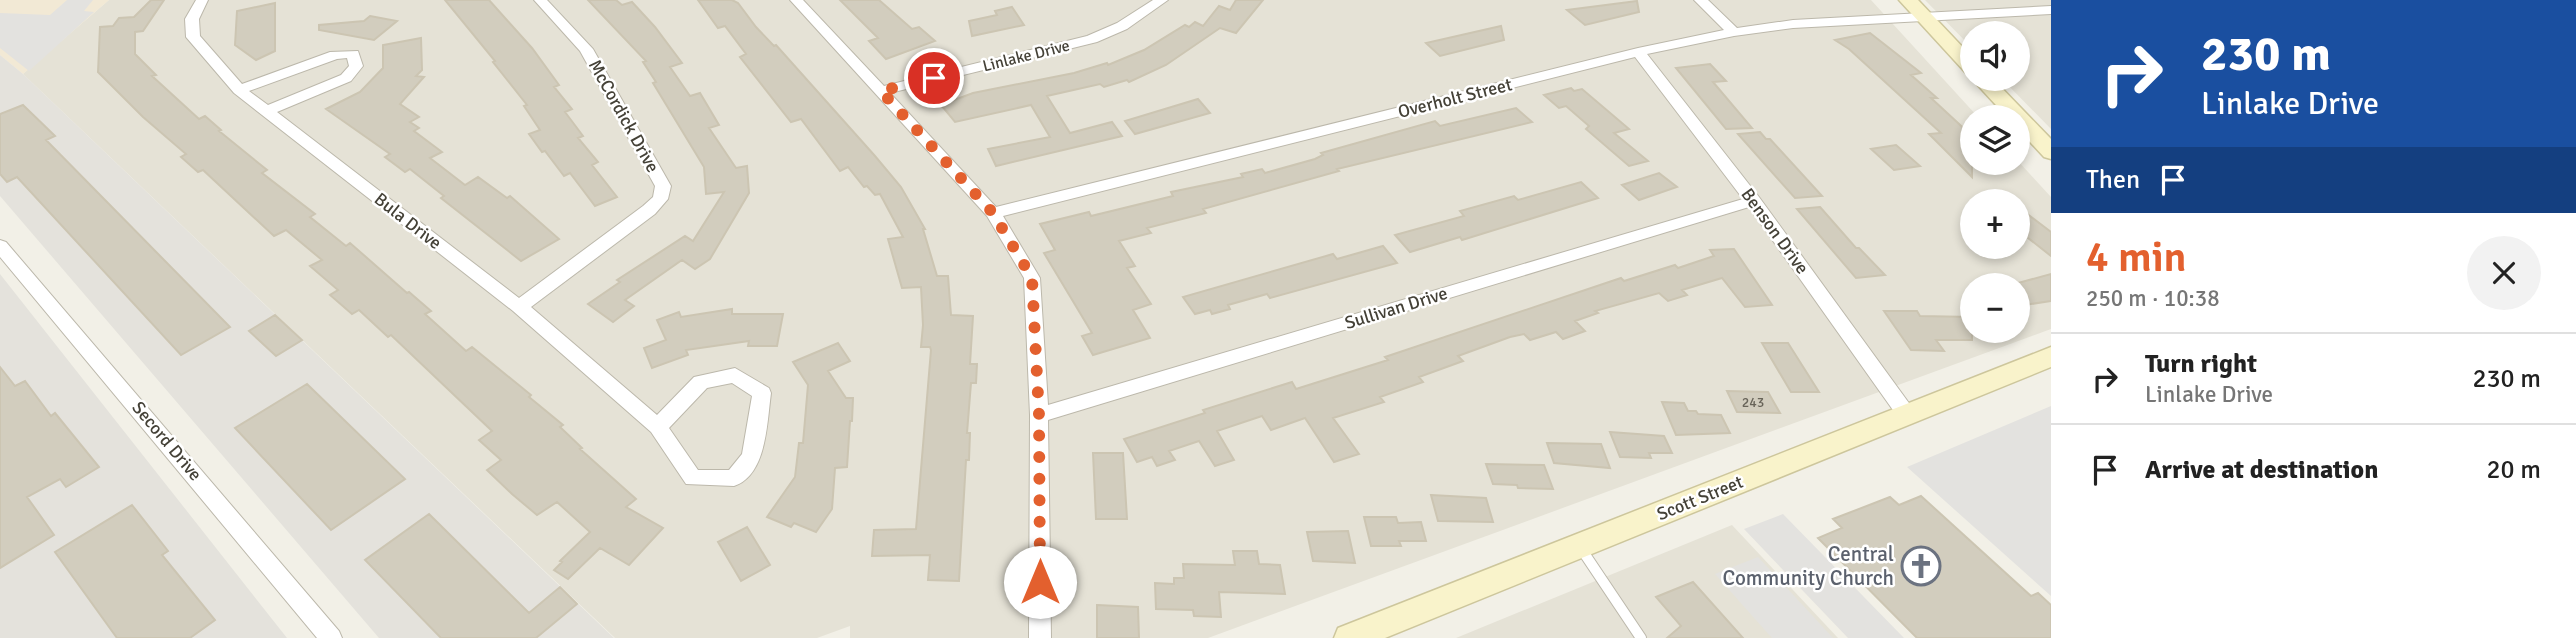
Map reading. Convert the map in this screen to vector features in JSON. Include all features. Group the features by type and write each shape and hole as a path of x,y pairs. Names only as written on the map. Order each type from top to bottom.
{"main road":[{"path":"1908,0 1960,55"},
{"path":"1993,91 2051,152"},
{"name":"Scott Street","path":"1349,638 2051,357"}],"street":[{"name":"Bula Drive","path":"202,0 192,19 192,37 239,90 519,307 658,427 693,478 734,478 751,457 762,393 735,375 701,382 658,427"},
{"name":"McCordick Drive","path":"519,307 649,210 660,199 663,186 586,48 540,0"},
{"path":"796,0 993,213 1032,278 1039,415 1040,638"},
{"name":"Linlake Drive","path":"881,91 1092,39 1122,26 1162,0"},
{"path":"1700,0 1734,32"},
{"name":"Overholt Street","path":"993,213 1638,52 1734,32 1793,24 2051,10"},
{"name":"Benson Drive","path":"1638,52 1754,201 1907,415"},
{"path":"239,90 335,55 353,54 356,66 346,78 267,111"},
{"name":"Sullivan Drive","path":"1039,415 1754,201"},
{"name":"Secord Drive","path":"0,246 106,368 331,638"}],"lane":[{"path":"1580,547 1641,638"}],"shaded area":[{"path":"0,0 109,0 23,74 0,55"},
{"path":"67,0 93,0 84,11 94,12 29,71 0,48 0,13 50,15"},
{"path":"109,0 1871,0 1967,105 1960,105 1960,175 2030,174 2051,197 2051,329 2030,337 2030,273 1960,273 1960,343 2013,343 1208,638 850,638 850,626 817,638 615,638 23,74"},
{"path":"1925,0 2051,0 2051,129 2014,91 2030,91 2030,21 1960,21 1960,36"},
{"path":"0,55 614,638 379,638 0,196"},
{"path":"0,274 287,638 0,638"},
{"path":"2051,406 2051,596 1907,467"},
{"path":"1783,514 1904,638 1848,638 1744,529"},
{"path":"1732,525 1838,638 1456,638"},
{"path":"1758,557 1833,638 1772,638 1715,574"}],"building":[{"path":"151,0 164,0 143,31 135,32 135,54 156,75 152,76 199,119 205,116 221,130 219,131 267,170 262,173 315,214 310,217 346,246 350,243 431,311 425,314 466,351 472,347 531,395 529,397 563,425 560,427 582,448 580,449 636,499 626,507 663,528 629,565 600,548 568,579 554,570 590,532 557,502 537,515 512,494 487,470 501,460 479,440 492,431 391,335 388,337 359,310 352,314 330,295 338,290 310,266 322,260 286,230 274,236 203,170 198,172 181,157 186,154 143,117 98,72 100,27 113,26 119,18 134,17"},
{"path":"445,0 489,0 532,48 559,85 554,87 572,109 565,112 583,136 578,138 598,162 592,165 617,197 595,206 570,173 564,176 545,151 542,152 529,134 540,130 524,106 527,105"},
{"path":"588,0 616,0 622,5 632,2 682,63 670,67 690,96 700,93 719,125 709,128 736,168 747,166 749,193 710,259 695,269 682,260 625,300 634,306 613,322 588,304 620,282 617,280 685,236 693,241 724,192 706,194 704,167 653,83 656,82 643,62 646,61"},
{"path":"698,0 732,0 738,3 756,27 776,45 875,156 901,187 925,229 937,276 948,276 951,315 973,316 970,364 977,364 976,383 971,383 967,433 970,433 969,460 966,460 959,581 928,580 930,555 872,556 874,530 916,529 931,350 930,347 921,347 921,287 902,288 888,239 903,237 880,194 875,195 867,186 864,187 848,167 840,171 801,119 791,122 740,57 746,54 725,26 718,28"},
{"path":"840,0 879,0 912,29 919,27 935,41 886,59 869,41 878,38"},
{"path":"1236,0 1263,0 1236,33 1220,28 1166,65 1129,82 1127,80 1104,87 1100,84 1047,96 1070,133 1112,122 1122,136 996,166 988,149 1050,137 1031,105 955,122 941,105 973,93 1074,73 1107,63 1108,65 1144,50 1185,25 1189,27 1195,22 1203,26 1219,6 1230,10"},
{"path":"1637,1 1639,12 1585,25 1567,10"},
{"path":"275,3 275,51 256,60 235,45 237,11"},
{"path":"1012,7 1024,25 972,36 969,21 997,15 995,11"},
{"path":"370,16 397,21 374,40 319,30 319,25 364,21"},
{"path":"1501,26 1504,40 1440,56 1426,43"},
{"path":"1870,33 1921,73 1911,75 1937,98 1931,98 1960,125 1960,165 1929,134 1941,133 1849,49 1835,40"},
{"path":"421,38 422,70 416,76 424,77 400,104 419,117 410,122 419,128 414,131 442,152 430,158 465,185 478,177 507,198 510,196 559,239 521,261 441,198 444,196 410,169 405,172 385,157 390,154 326,109 360,92 383,68 383,45"},
{"path":"1710,64 1726,81 1713,82 1752,128 1726,129 1676,68"},
{"path":"1571,88 1574,91 1582,89 1629,129 1614,133 1648,161 1629,166 1586,129 1589,126 1566,106 1559,108 1544,95"},
{"path":"1198,99 1210,113 1135,134 1125,121"},
{"path":"23,105 55,136 46,140 230,327 181,355 17,177 7,182 0,174 0,114"},
{"path":"1516,108 1532,122 1337,169 1339,171 1203,209 1206,213 1147,228 1151,233 1119,241 1135,266 1127,268 1151,304 1133,310 1150,338 1093,355 1082,336 1092,333 1044,253 1055,250 1040,224 1089,212 1091,216 1173,196 1171,192 1243,177 1241,174 1262,169 1265,173 1315,159 1323,155 1321,153 1435,121 1440,126"},
{"path":"1760,132 1766,139 1770,139 1822,196 1795,198 1738,134"},
{"path":"1896,145 1920,166 1894,170 1871,149"},
{"path":"1659,173 1677,187 1639,200 1622,185"},
{"path":"1581,182 1598,198 1462,240 1460,237 1410,252 1395,235 1464,216 1460,211 1514,196 1518,200"},
{"path":"1820,207 1856,248 1885,275 1856,278 1797,209"},
{"path":"2030,216 2051,232 2051,256 2030,239"},
{"path":"1383,246 1397,263 1270,298 1267,294 1228,305 1230,309 1212,314 1210,310 1195,314 1183,297 1333,254 1337,259"},
{"path":"1734,249 1772,305 1745,307 1722,278 1682,290 1687,295 1668,301 1659,293 1595,311 1598,313 1575,321 1585,331 1563,339 1556,332 1530,340 1524,334 1510,337 1458,356 1463,361 1419,377 1423,382 1380,397 1384,402 1333,418 1359,454 1334,462 1305,418 1271,430 1262,416 1217,431 1234,460 1215,466 1199,441 1169,451 1175,460 1157,466 1152,457 1137,462 1124,439 1292,382 1296,389 1388,360 1385,357 1621,278 1624,281 1675,265 1678,268 1714,256 1710,250"},
{"path":"2051,274 2051,301 2030,304 2030,280"},
{"path":"732,309 732,314 783,314 777,346 748,346 749,341 686,350 688,355 652,368 644,348 666,340 657,320 679,312 681,317"},
{"path":"1884,311 1917,311 1920,316 1960,317 1960,340 1936,340 1944,351 1911,350"},
{"path":"275,315 302,340 276,356 249,331"},
{"path":"838,343 850,361 828,371 846,398 853,398 847,467 835,468 832,509 816,532 794,523 791,527 767,517 795,477 799,443 803,443 808,385 793,362"},
{"path":"1762,343 1788,343 1819,392 1791,392"},
{"path":"0,367 15,386 25,381 51,416 55,413 99,467 66,487 60,479 27,497 54,535 0,568"},
{"path":"307,384 405,479 331,530 235,428"},
{"path":"1727,391 1768,392 1780,413 1737,412"},
{"path":"1662,402 1684,403 1688,411 1696,411 1698,414 1721,415 1730,433 1676,435"},
{"path":"1610,432 1664,436 1672,453 1649,453 1651,458 1620,457"},
{"path":"1547,443 1601,444 1610,468 1554,463"},
{"path":"1093,453 1123,453 1127,519 1096,519"},
{"path":"1486,464 1544,465 1553,489 1493,484"},
{"path":"1431,495 1486,498 1493,522 1438,521"},
{"name":"Central Community Church","path":"1921,496 2031,596 2038,593 2051,605 2051,638 1917,638 1818,538 1842,528 1833,519 1890,497 1899,505"},
{"path":"132,505 168,551 162,555 215,620 190,638 117,638 55,552"},
{"path":"429,514 529,613 560,587 577,604 536,638 441,638 365,560"},
{"path":"1364,517 1396,517 1398,523 1421,522 1426,541 1399,541 1401,546 1371,546"},
{"path":"747,527 770,565 741,581 718,542"},
{"path":"1348,531 1355,563 1313,561 1307,532"},
{"path":"1233,551 1257,551 1259,564 1280,565 1285,594 1219,592 1221,617 1194,616 1193,610 1156,609 1155,583 1174,584 1174,578 1184,578 1183,564 1235,565"},
{"path":"1693,582 1743,638 1667,638 1681,626 1656,597"},
{"path":"1097,605 1138,607 1139,638 1097,638"}],"place":[{"name":"Central Community Church","path":"1921,566"}],"route":[{"path":"934,78 881,91 993,213 1032,278 1039,415 1040,582"}]}
